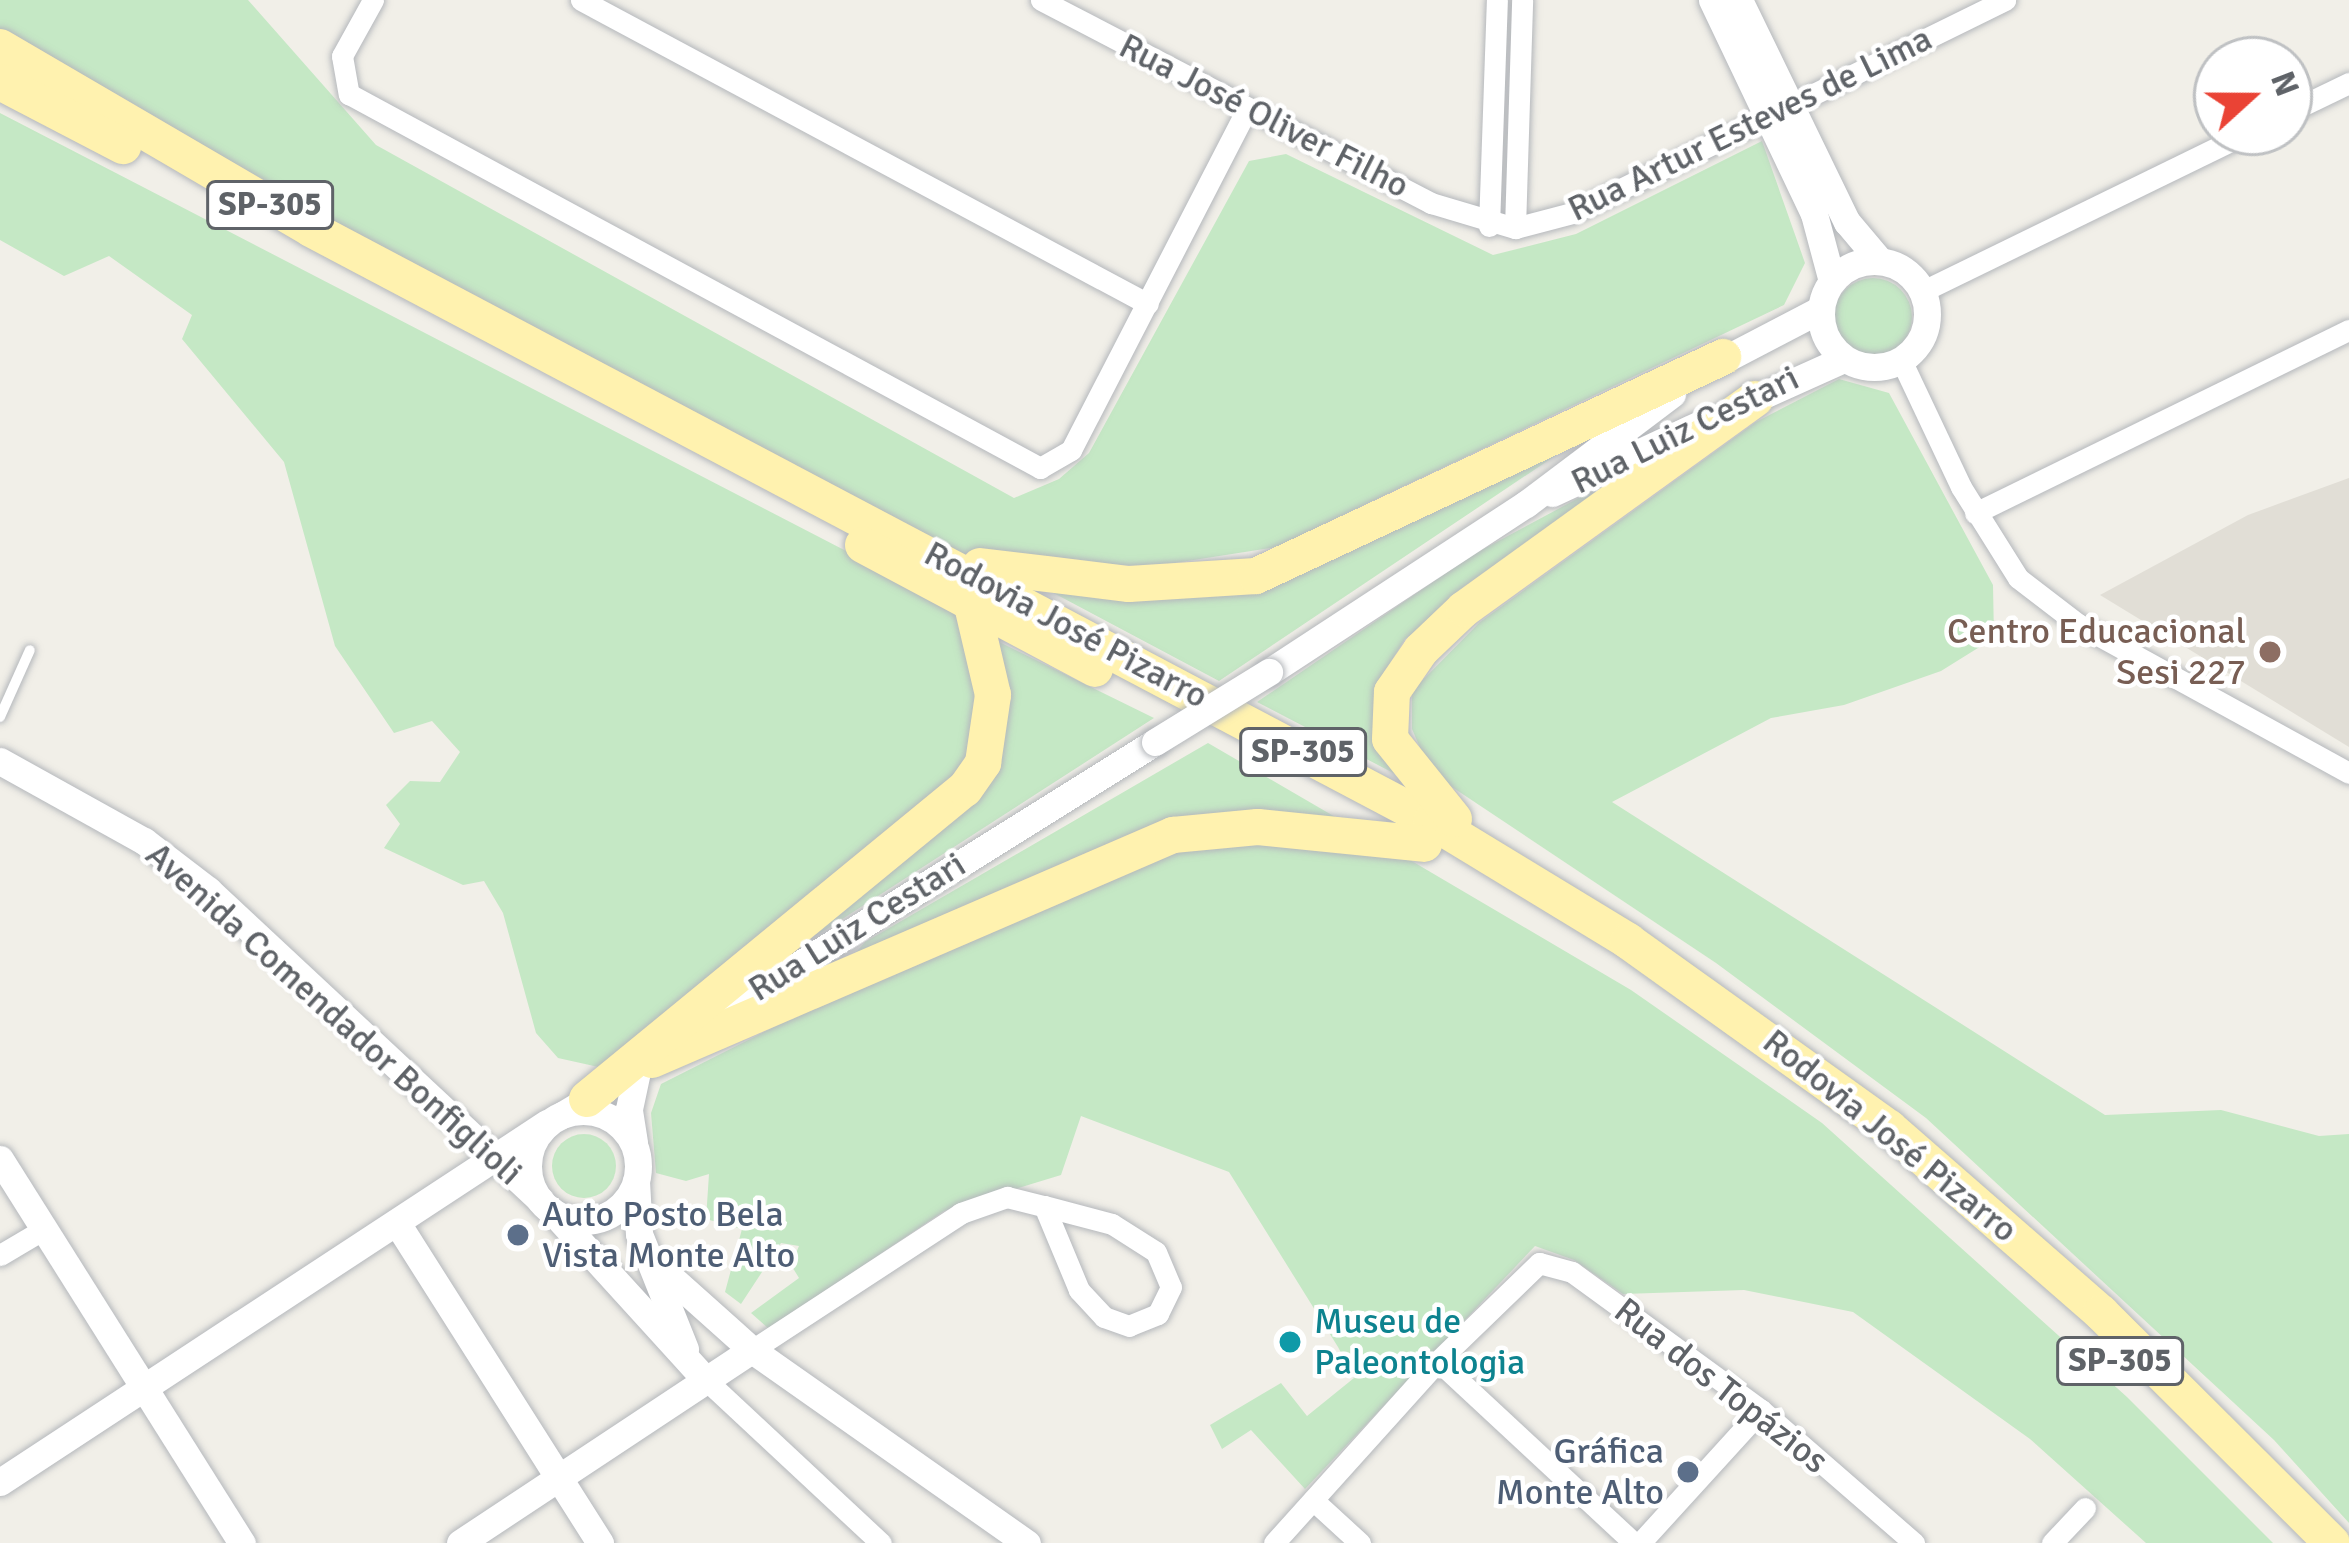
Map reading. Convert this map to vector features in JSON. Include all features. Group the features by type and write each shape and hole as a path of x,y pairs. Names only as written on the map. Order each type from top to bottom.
{"main road":[{"name":"Rodovia José Pizarro","path":"0,47 311,229 950,562 1494,859 1720,1003 1889,1128 2101,1313 2332,1543"},
{"name":"Rodovia José Pizarro","path":"0,82 1424,844 1658,983 1845,1119 2050,1296 2299,1543"},
{"path":"950,562 1129,584 1256,576 1723,357"},
{"path":"1494,859 1397,754 1392,692 1464,609 1755,399"},
{"path":"565,1112 965,789 983,764 993,695 970,601"},
{"path":"645,1065 1174,836 1258,826 1424,844"}],"street":[{"path":"373,0 339,70 349,94 1040,468 1071,450 1247,110"},
{"path":"581,0 1148,304"},
{"name":"Rua José Oliver Filho","path":"1041,0 1247,110 1489,226"},
{"path":"1489,226 1497,0"},
{"path":"1515,228 1522,0"},
{"path":"1712,0 1781,112 1847,222 1880,261 1912,276 1923,292 1924,334 1901,360 1876,368 1844,359 1826,337 1821,309 1832,281 1826,245 1781,112 1739,0"},
{"name":"Rua Artur Esteves de Lima","path":"1489,226 1515,228 1571,213 2005,0"},
{"path":"2313,100 2349,83"},
{"path":"1923,292 2200,156"},
{"path":"1832,281 1862,262 1880,261"},
{"name":"Rua Luiz Cestari","path":"0,1482 494,1155 1269,672 1526,504 1723,357 1821,309"},
{"path":"1975,513 2349,330"},
{"name":"Rua Luiz Cestari","path":"1526,504 1844,359"},
{"path":"1901,360 1996,550 2044,602 2349,773"},
{"name":"Avenida Comendador Bonfiglioli","path":"0,761 144,841 208,890 494,1155 698,1372 881,1543"},
{"path":"645,1065 629,1109 639,1234 698,1372"},
{"path":"565,1112 608,1117 636,1161 627,1199 601,1218 546,1206 528,1168 565,1112"},
{"path":"0,1160 242,1543"},
{"path":"460,1543 558,1478 698,1372 752,1350 961,1213 1007,1197 1044,1206 1112,1225 1156,1252 1171,1287 1158,1313 1129,1326 1104,1317 1079,1291 1044,1206"},
{"path":"397,1223 599,1543"},
{"path":"0,1255 44,1229"},
{"path":"649,1258 752,1350 1021,1542"},
{"name":"Rua dos Topázios","path":"1438,1361 1518,1278 1539,1263 1573,1272 1761,1410 1914,1543"},
{"path":"1274,1543 1438,1361 1637,1543 1761,1410"},
{"path":"1313,1500 1360,1543"},
{"path":"2052,1543 2084,1508"}],"lane":[{"path":"0,714 30,650"}],"shaded area":[{"name":"Centro Educacional Sesi 227","path":"2349,478 2349,747 2100,595 2248,515"}],"green space":[{"path":"0,0 248,0 376,145 1014,498 1059,479 1089,453 1249,161 1286,154 1493,255 1576,234 1762,141 1805,263 1784,305 1276,547 1149,567 961,554 477,303 0,35"},
{"path":"0,113 962,611 983,708 973,760 603,1068 558,1058 536,1033 503,913 484,881 463,885 384,848 400,824 386,805 410,781 440,782 460,752 432,721 394,733 335,646 284,462 182,339 192,315 109,256 64,276 0,240"},
{"path":"1873,278 1901,289 1912,317 1901,345 1873,356 1845,345 1834,317 1845,289"},
{"path":"1839,379 1889,393 1993,585 1994,638 1941,671 1844,705 1771,718 1612,802 2105,1115 2221,1110 2319,1136 2349,1134 2349,1523 2274,1440 1926,1118 1716,963 1440,779 1424,757 1412,729 1412,691 1480,622 1756,422"},
{"path":"1637,401 1219,681 1046,589 1250,589"},
{"path":"1629,471 1405,639 1380,679 1401,777 1257,702 1474,554"},
{"path":"995,640 1154,718 819,934 792,943 986,788"},
{"path":"1208,743 1349,825 1239,817 845,965 865,942"},
{"path":"1210,839 1410,860 1631,990 1822,1123 2127,1397 2273,1543 2146,1543 2030,1439 1853,1312 1744,1290 1623,1294 1574,1260 1535,1246 1305,1489 1251,1430 1222,1449 1210,1425 1281,1383 1307,1416 1354,1378 1338,1347 1229,1172 1081,1116 1061,1175 944,1211 769,1329 751,1313 799,1278 791,1265 799,1246 781,1243 741,1304 725,1292 742,1229 706,1219 709,1174 686,1181 656,1173 651,1113 661,1084 873,977"},
{"path":"584,1134 607,1143 616,1166 607,1189 584,1198 561,1189 552,1166 561,1143"}],"place":[{"name":"Centro Educacional Sesi 227","path":"2270,652"},
{"name":"Auto Posto Bela Vista Monte Alto","path":"518,1235"},
{"name":"Museu de Paleontologia","path":"1290,1342"},
{"name":"Gráfica Monte Alto","path":"1688,1472"}]}
